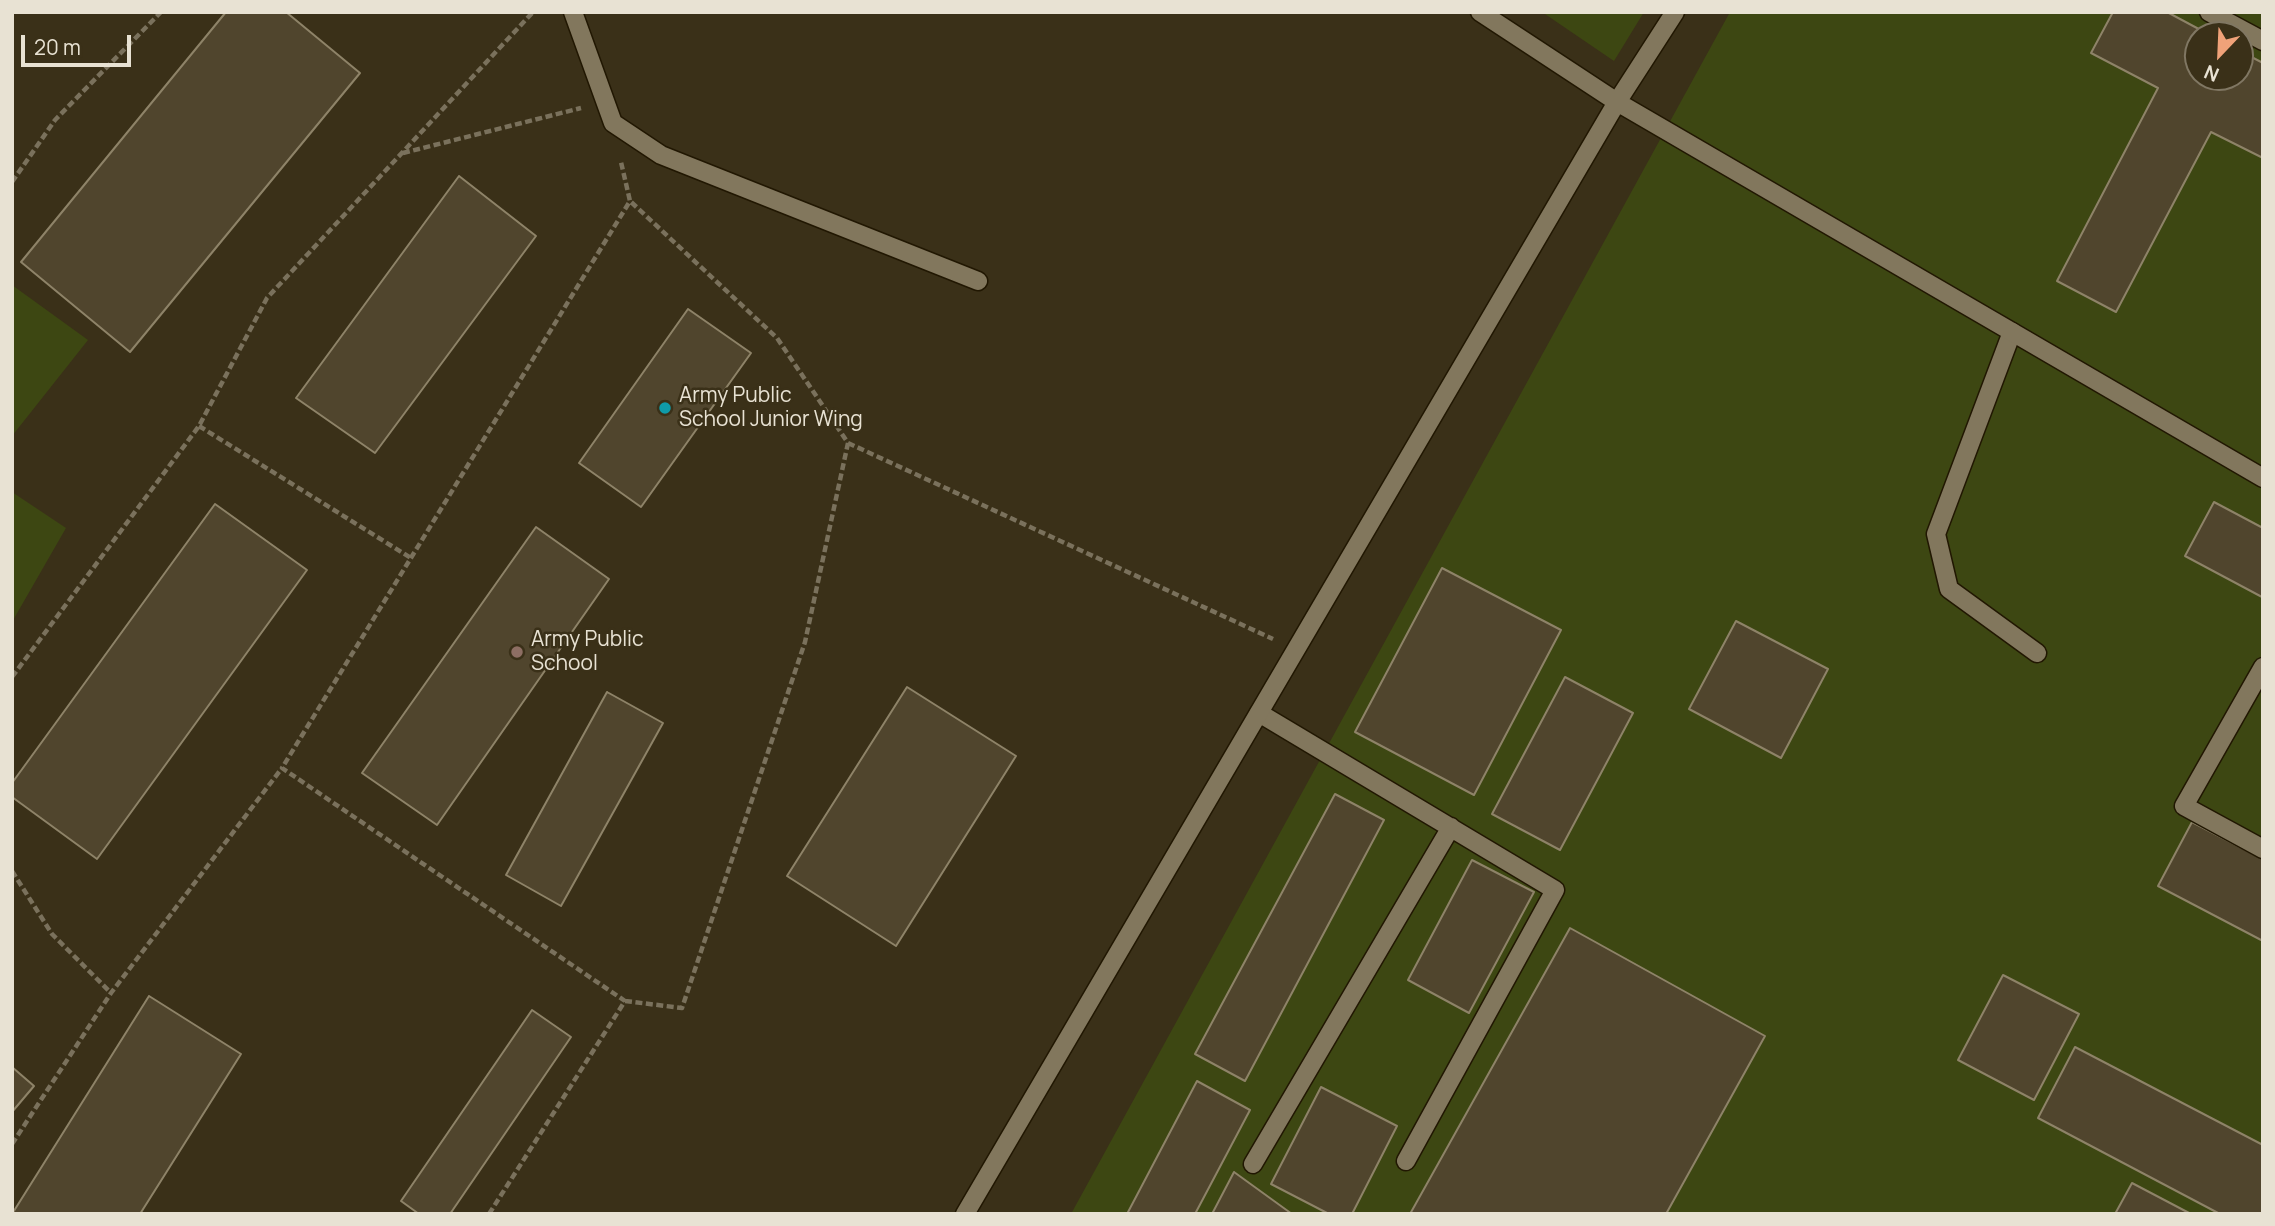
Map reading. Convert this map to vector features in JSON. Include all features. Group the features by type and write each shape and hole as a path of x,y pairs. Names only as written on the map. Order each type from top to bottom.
{"street":[{"path":"573,12 613,123 661,155 978,281"},
{"path":"1480,12 1617,102 2263,478"},
{"path":"965,1214 1617,102 1675,12"},
{"path":"2209,12 2263,41"},
{"path":"2012,332 1936,534 1949,589 2037,653"},
{"path":"2263,667 2184,806 2263,849"},
{"path":"1259,713 1555,890 1406,1161"},
{"path":"1253,1164 1451,827"}],"path":[{"path":"12,182 55,120 161,12"},
{"path":"12,677 199,426 267,298 533,12"},
{"path":"402,153 606,102"},
{"path":"613,123 630,201 776,338 848,443 1296,649"},
{"path":"12,1144 111,993 282,768 630,201"},
{"path":"199,426 411,558"},
{"path":"282,768 625,1001 682,1008 805,642 848,443"},
{"path":"12,871 52,934 111,993"},
{"path":"489,1214 625,1001"}],"green space":[{"path":"1542,12 1644,12 1614,61"},
{"path":"1730,12 2263,12 2263,1214 1071,1214"},
{"path":"12,285 88,340 12,436"},
{"path":"12,492 66,528 12,622"}],"building":[{"path":"226,12 286,12 360,73 130,352 21,262"},
{"path":"2113,12 2167,12 2184,21 2184,91 2254,91 2254,58 2263,63 2263,158 2211,132 2116,312 2057,281 2158,88 2091,53"},
{"path":"459,176 536,236 375,453 296,398"},
{"name":"Army Public School Junior Wing","path":"688,309 751,353 641,507 579,463"},
{"path":"2214,502 2263,528 2262,597 2185,556"},
{"path":"215,504 307,570 97,859 12,797 12,783"},
{"path":"536,527 609,579 437,825 362,773"},
{"path":"1442,568 1561,630 1474,795 1355,732"},
{"path":"1736,621 1828,669 1781,758 1689,709"},
{"path":"1565,677 1633,713 1560,850 1492,814"},
{"path":"907,687 1016,756 896,946 787,876"},
{"path":"607,692 663,723 561,906 506,875"},
{"path":"1335,794 1384,820 1245,1081 1195,1054"},
{"path":"2192,822 2263,859 2263,941 2158,886"},
{"path":"1472,860 1534,892 1469,1013 1408,980"},
{"path":"1570,928 1765,1036 1666,1214 1410,1214"},
{"path":"2003,975 2079,1014 2034,1100 1958,1060"},
{"path":"149,996 241,1054 140,1214 12,1214"},
{"path":"532,1010 571,1037 450,1214 419,1214 401,1201"},
{"path":"2075,1047 2263,1145 2263,1214 2220,1214 2038,1118"},
{"path":"12,1067 34,1086 12,1112"},
{"path":"1197,1081 1250,1110 1195,1214 1127,1214"},
{"path":"1321,1087 1397,1126 1352,1214 1329,1214 1271,1184"},
{"path":"1234,1172 1292,1214 1212,1214"},
{"path":"2132,1183 2191,1214 2115,1214"}],"place":[{"name":"Army Public School Junior Wing","path":"665,408"},
{"name":"Army Public School","path":"517,652"}]}
